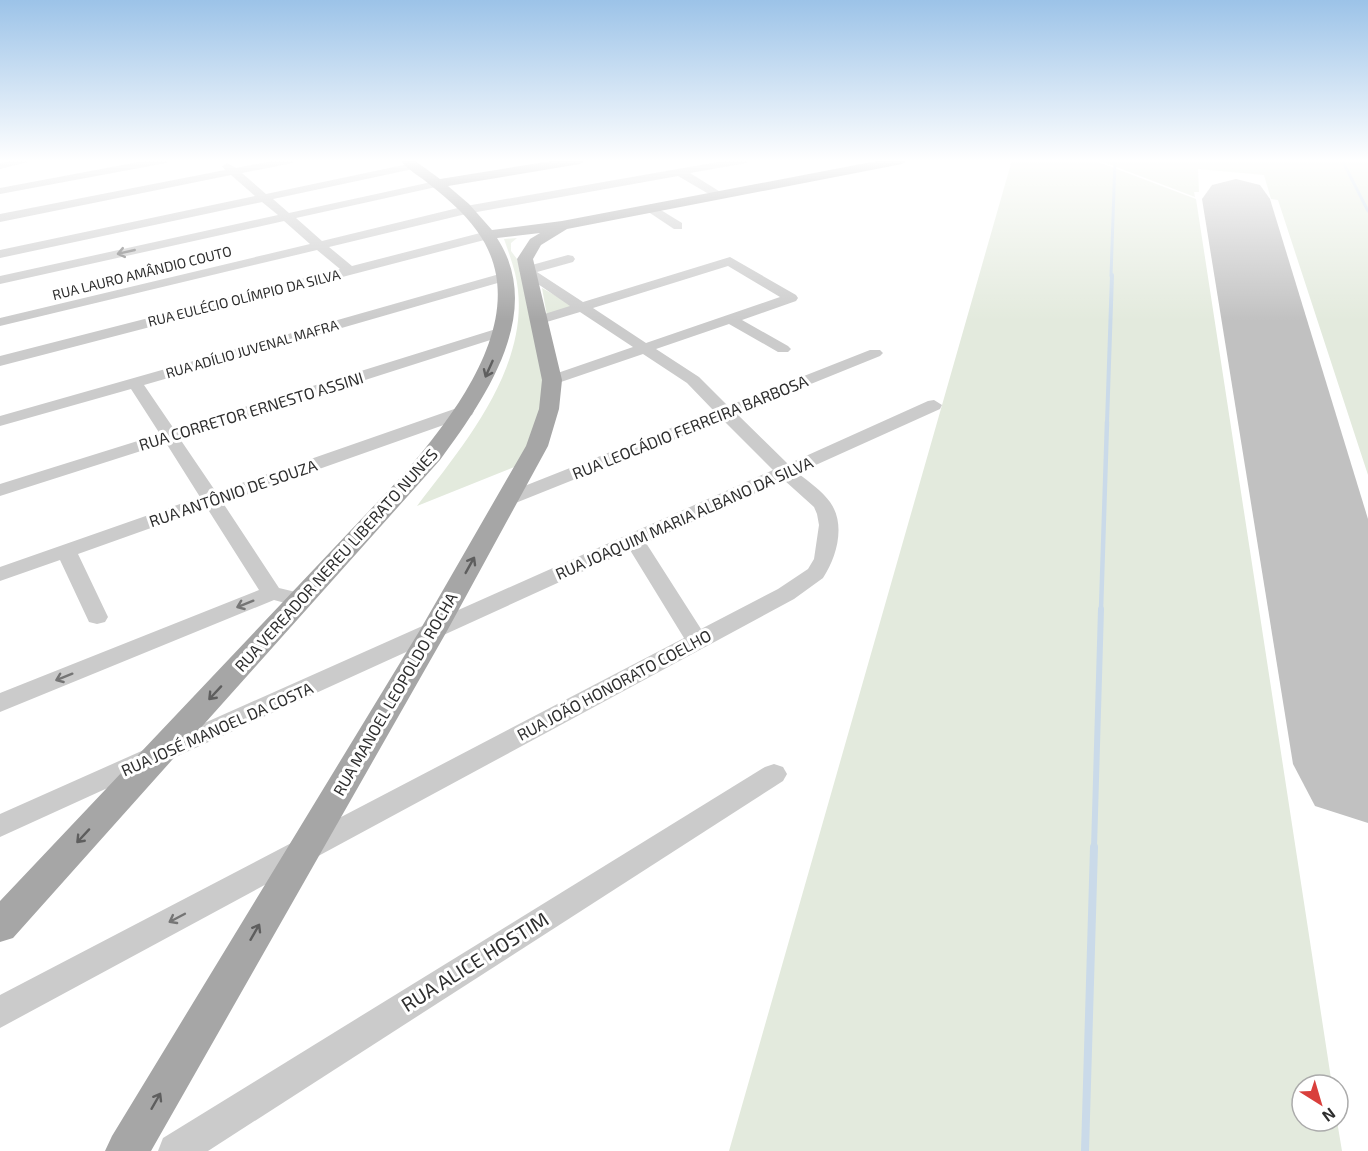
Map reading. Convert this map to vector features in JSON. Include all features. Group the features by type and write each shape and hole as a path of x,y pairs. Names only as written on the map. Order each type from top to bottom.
{"main road":[{"name":"RUA VEREADOR NEREU LIBERATO NUNES","path":"0,926 412,479 466,411 486,375 501,332 505,299 515,274 501,264 488,235 469,214"},
{"path":"488,235 562,225 621,214"},
{"path":"515,274 528,250 546,233 562,225"},
{"name":"RUA MANOEL LEOPOLDO ROCHA","path":"127,1151 433,631 537,446 549,409 552,380 540,320 515,274"}],"street":[{"path":"0,218 22,214"},
{"path":"0,254 186,214"},
{"path":"282,214 350,271"},
{"path":"0,280 296,214"},
{"name":"RUA LAURO AMÂNDIO COUTO","path":"0,322 451,214"},
{"path":"660,214 678,226"},
{"name":"RUA EULÉCIO OLÍMPIO DA SILVA","path":"0,361 488,235"},
{"name":"RUA ADÍLIO JUVENAL MAFRA","path":"0,421 568,259"},
{"path":"540,320 730,261 791,297 552,380"},
{"name":"RUA JOÃO HONORATO COELHO","path":"0,1012 697,641 804,583 816,573 824,559 829,525 827,514 812,494 776,463 693,380 581,307 515,274"},
{"path":"730,319 783,349"},
{"name":"RUA CORRETOR ERNESTO ASSINI","path":"0,490 501,332"},
{"name":"RUA LEOCÁDIO FERREIRA BARBOSA","path":"506,500 874,353"},
{"path":"135,383 272,593"},
{"name":"RUA JOAQUIM MARIA ALBANO DA SILVA","path":"433,631 934,405"},
{"name":"RUA ANTÔNIO DE SOUZA","path":"0,574 466,411"},
{"path":"634,540 697,641"},
{"path":"66,551 97,617"},
{"path":"0,703 272,593 300,600"},
{"name":"RUA JOSÉ MANOEL DA COSTA","path":"0,826 433,631"},
{"name":"RUA ALICE HOSTIM","path":"176,1151 774,774"}],"shaded area":[{"path":"997,214 1198,214 1330,1073 1290,1073 1290,1133 1339,1133 1342,1151 729,1151"},
{"path":"1282,214 1368,214 1368,475"},
{"path":"517,238 511,243 511,251 517,259 541,349 543,402 522,464 417,506 475,427 506,368 515,337 519,305 515,273 504,239"},
{"path":"542,288 576,307 547,316"}],"waterway":[{"path":"1111,276 1113,214"},
{"path":"1107,423 1112,275"},
{"path":"1101,610 1107,422"},
{"path":"1094,848 1101,609"},
{"path":"1085,1151 1094,847"}],"runway":[{"path":"1239,214 1368,764"}]}
